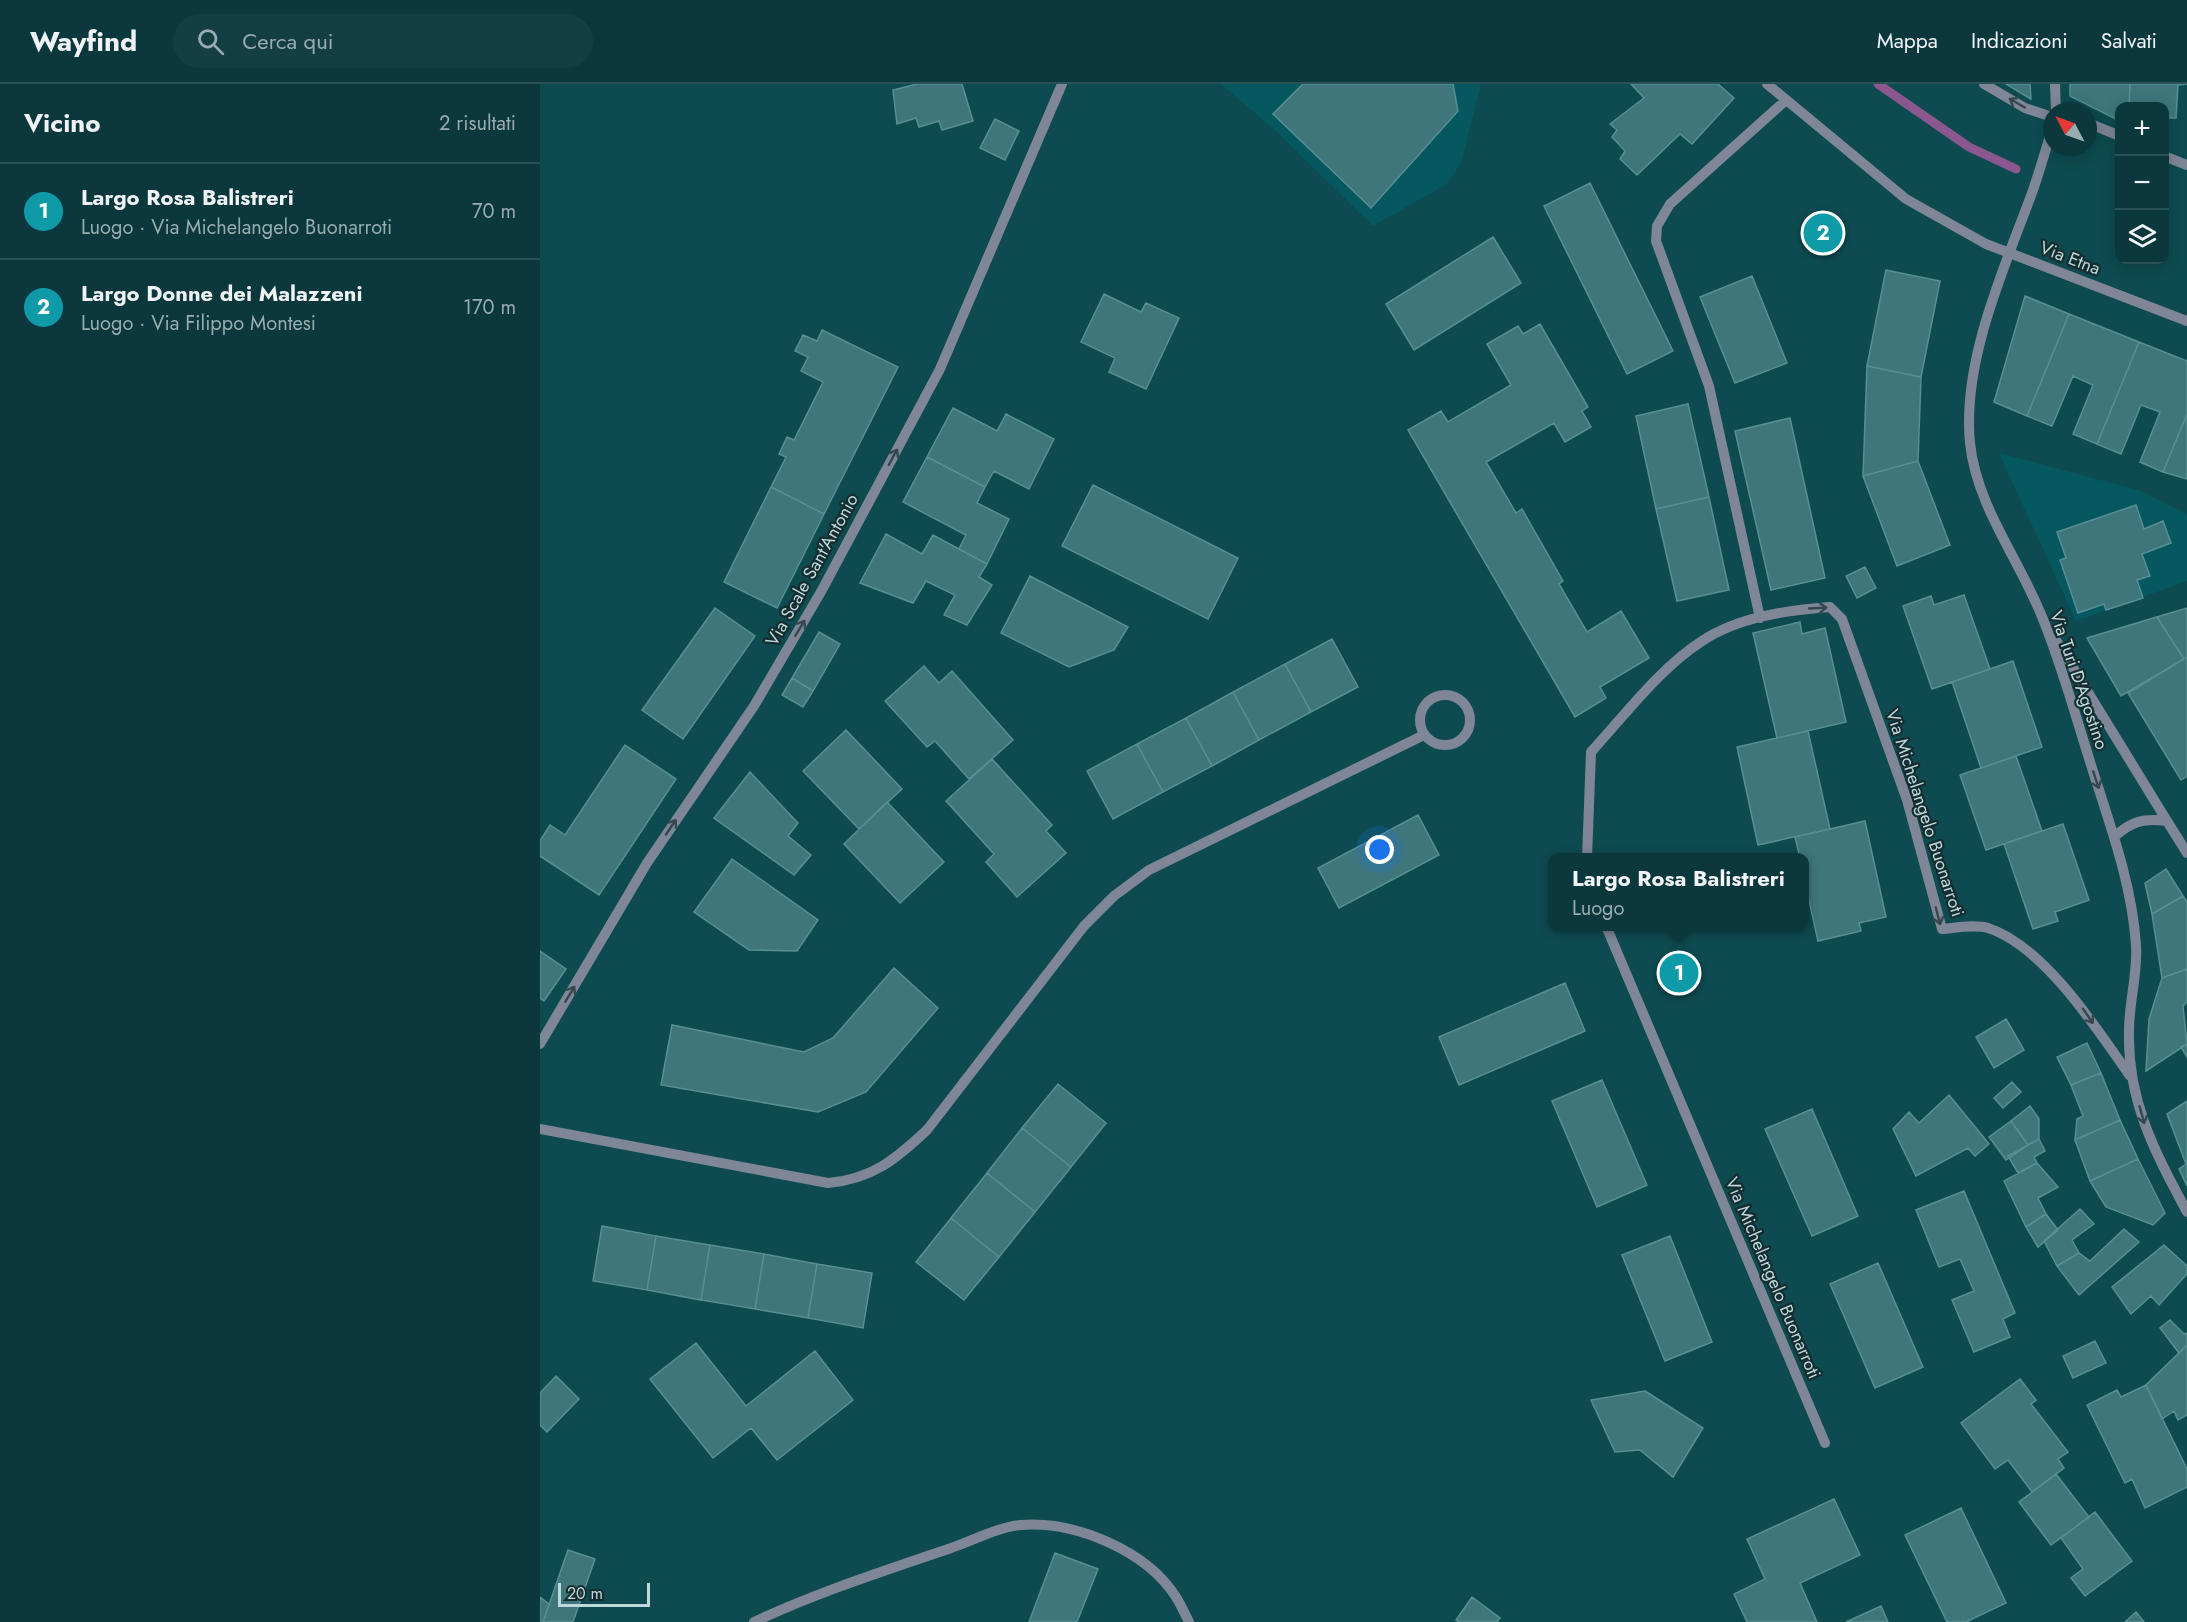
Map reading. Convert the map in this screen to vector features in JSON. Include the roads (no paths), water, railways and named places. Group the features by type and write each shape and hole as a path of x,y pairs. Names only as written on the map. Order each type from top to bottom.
{"street":[{"name":"Via Scale Sant'Antonio","path":"540,1044 647,863 754,706 822,590 940,369 1062,84"},
{"name":"Via Etna","path":"1767,84 1906,199 1986,244 2187,321"},
{"path":"1984,84 2025,108 2043,114"},
{"path":"2055,84 2056,102"},
{"path":"1760,618 1709,386 1656,241 1656,226 1670,204 1785,101"},
{"path":"2097,127 2115,134"},
{"name":"Via Turi D'Agostino","path":"2044,156 2030,200 2008,252 1970,387 1970,443 1978,477 1998,527 2046,624 2114,837 2125,876 2136,946 2128,1030 2130,1076 2150,1142 2187,1212"},
{"path":"2169,158 2187,165"},
{"name":"Via Michelangelo Buonarroti","path":"1587,853 1591,752 1665,673 1702,641 1742,622 1802,609 1830,608 1842,619 1907,800 1942,929 1986,927 2014,940 2075,997 2130,1076"},
{"path":"2046,624 2187,853"},
{"path":"1444,694 1461,700 1471,715 1468,732 1455,744 1437,745 1424,735 1419,717 1427,701 1444,694"},
{"path":"540,1129 828,1184 851,1181 873,1172 898,1157 927,1131 1084,926 1114,896 1149,870 1424,735"},
{"path":"2114,837 2130,822 2145,818 2167,821"},
{"name":"Via Michelangelo Buonarroti","path":"1608,931 1825,1443"},
{"path":"754,1622 807,1597 1018,1525 1066,1527 1105,1542 1129,1555 1151,1569 1176,1597 1189,1622"}],"waterway":[{"path":"1878,84 1969,147 2016,169"}],"place":[{"name":"Largo Donne dei Malazzeni","path":"1823,233"},
{"name":"Largo Rosa Balistreri","path":"1679,973"}]}
